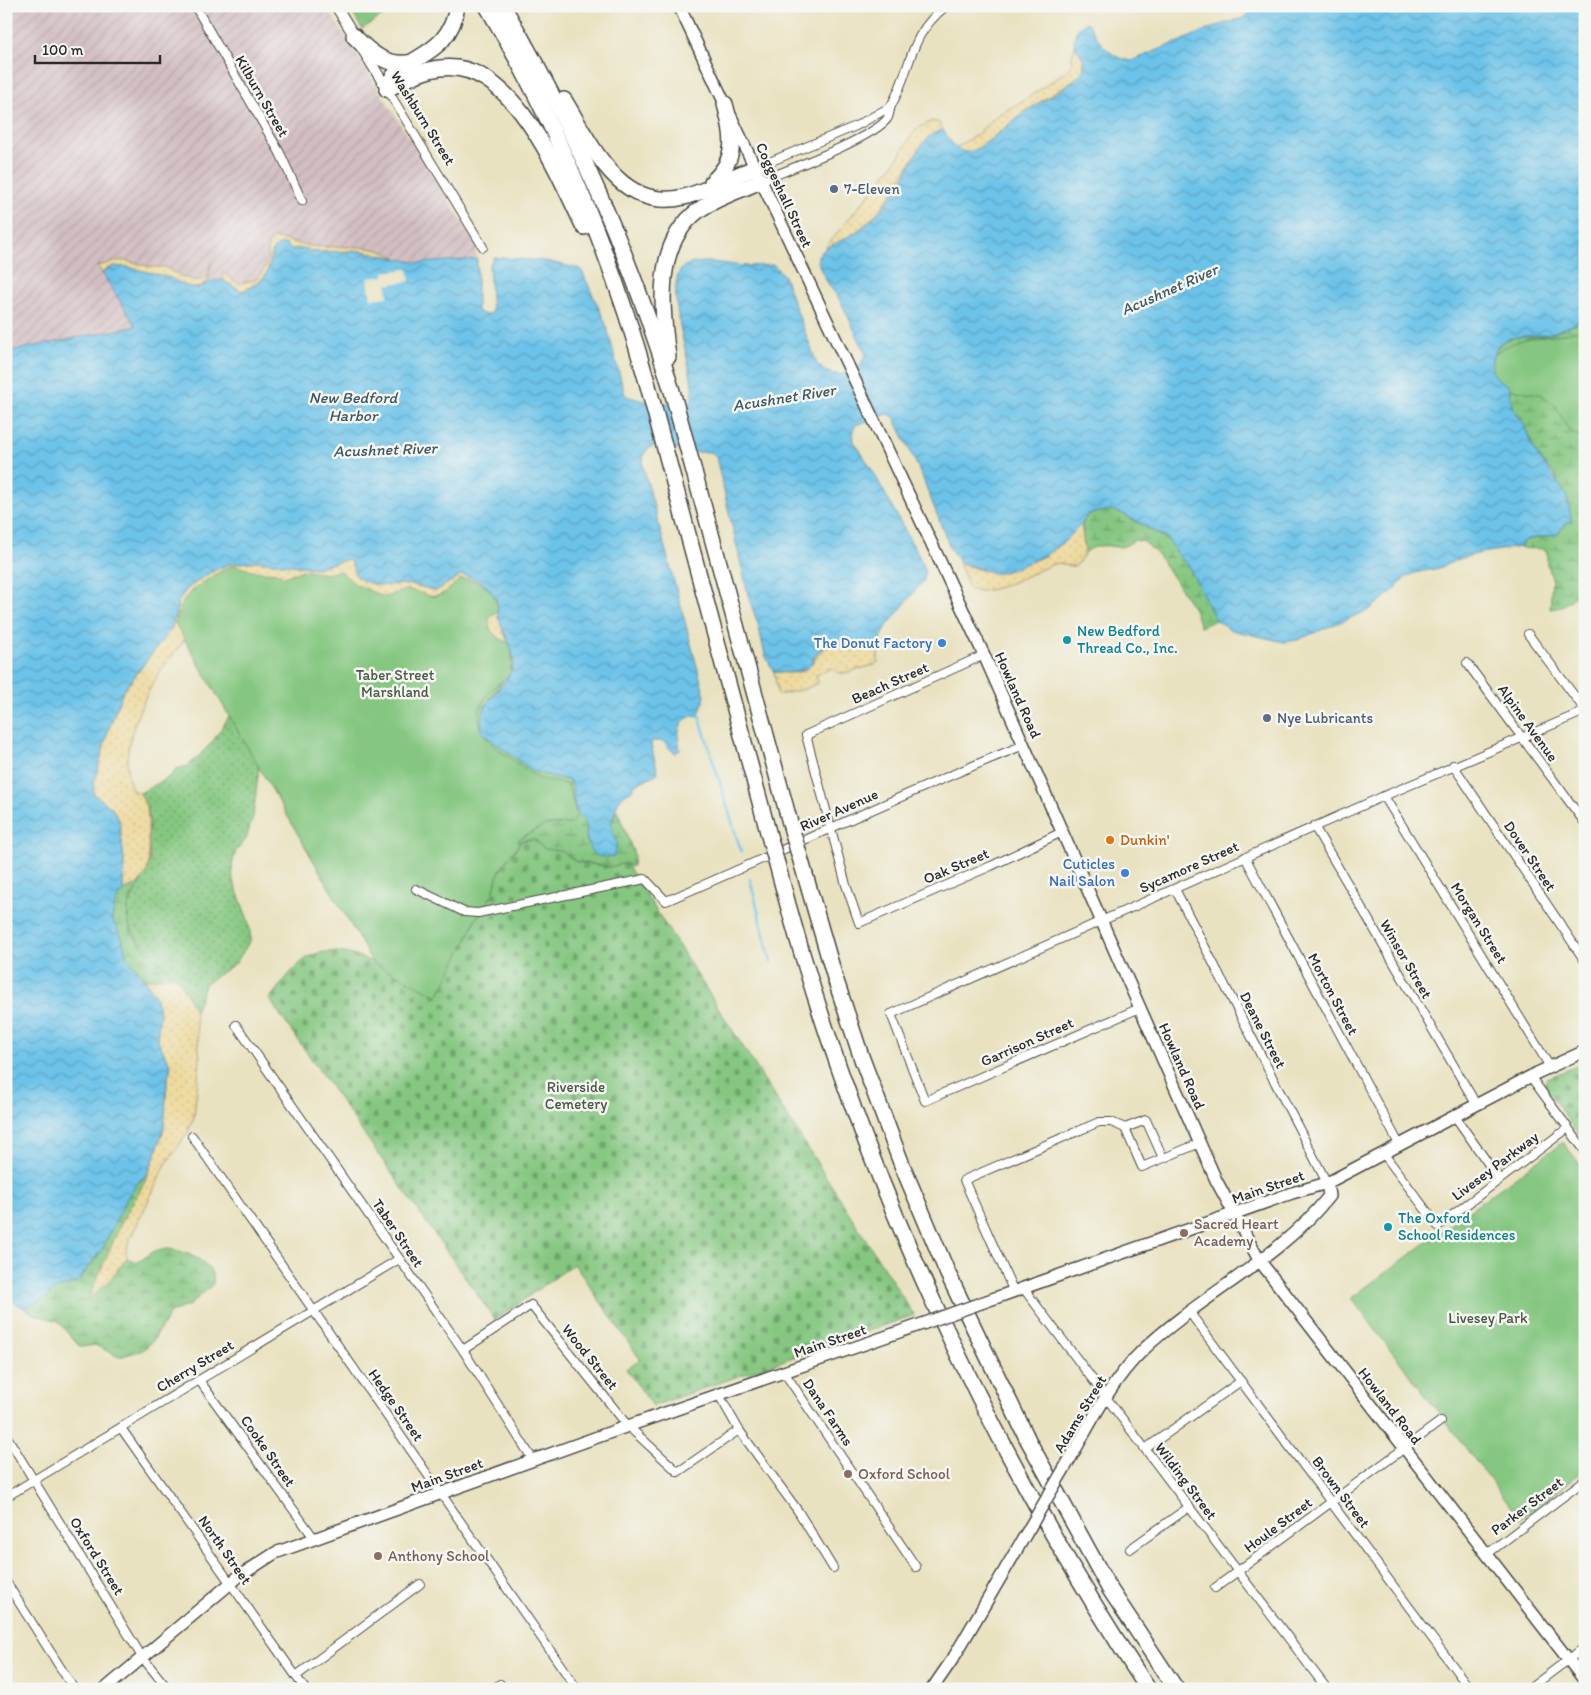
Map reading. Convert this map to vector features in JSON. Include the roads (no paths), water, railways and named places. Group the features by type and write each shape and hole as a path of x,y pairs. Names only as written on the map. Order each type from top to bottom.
{"highway":[{"path":"387,89 394,74 435,48 447,34 457,6"},
{"path":"486,6 529,84 568,166 603,250 628,322 647,382 797,940 841,1075 889,1199 934,1303 988,1414 1044,1519 1096,1608 1148,1689"},
{"path":"503,6 552,80 601,162 617,180 637,193 656,198 676,198 758,174"},
{"path":"503,6 555,102 607,213 651,326 672,391 834,978 896,1151 948,1274 1028,1440 1105,1580 1176,1689"},
{"path":"354,36 370,52 387,61 405,64 421,58"},
{"path":"387,89 424,72 452,68 470,71 483,76 506,94 532,128 587,232 628,322"},
{"path":"698,192 716,179 731,157 732,132 725,104"},
{"path":"672,391 663,295 665,268 670,250 681,228 696,212 758,174"}],"main road":[{"name":"Coggeshall Street","path":"679,6 863,396"},
{"name":"Howland Road","path":"863,396 984,655 1200,1143 1234,1214 1259,1260 1585,1681"},
{"name":"Main Street","path":"105,1689 230,1583 267,1557 314,1538 628,1426 1327,1183 1530,1076 1585,1051"},
{"name":"Adams Street","path":"932,1689 954,1657 1105,1398 1140,1353 1259,1260 1321,1206 1329,1196 1327,1183"}],"street":[{"name":"Washburn Street","path":"336,6 480,238 483,247"},
{"path":"758,174 870,132 888,117 910,53 918,37 930,19 946,6"},
{"name":"Kilburn Street","path":"196,7 280,153 302,201"},
{"path":"758,174 856,126 890,107"},
{"path":"1528,634 1585,711"},
{"name":"Beach Street","path":"832,828 806,734 984,655"},
{"name":"Alpine Avenue","path":"1467,663 1585,823"},
{"name":"Sycamore Street","path":"925,1101 891,1014 1102,922 1314,826 1585,711"},
{"name":"River Avenue","path":"416,889 464,912 478,913 645,878 666,900 945,777 1024,745"},
{"name":"Dover Street","path":"1454,766 1585,961"},
{"name":"Morgan Street","path":"1384,796 1550,1066"},
{"name":"Winsor Street","path":"1314,826 1476,1104"},
{"name":"Oak Street","path":"832,828 846,885 859,923 990,866 1062,832"},
{"name":"Morton Street","path":"1245,857 1399,1144"},
{"name":"Deane Street","path":"1175,889 1327,1183"},
{"name":"Garrison Street","path":"925,1101 1140,1008"},
{"name":"Taber Street","path":"236,1025 463,1350 533,1460"},
{"path":"1530,1076 1585,1151"},
{"path":"1454,1116 1499,1179"},
{"path":"1163,1158 1146,1120 1125,1128 1142,1167 1200,1143"},
{"name":"Wilding Street","path":"1125,1128 1108,1122 1088,1126 964,1180 1019,1291 1145,1449 1327,1689"},
{"name":"Livesey Parkway","path":"1383,1153 1438,1226 1568,1128"},
{"name":"Hedge Street","path":"192,1136 577,1689"},
{"name":"Cherry Street","path":"6,1497 399,1259"},
{"name":"Wood Street","path":"463,1350 531,1305 628,1426 678,1472 739,1430"},
{"name":"Brown Street","path":"1190,1313 1470,1689"},
{"name":"Dana Farms","path":"784,1372 916,1567"},
{"name":"Cooke Street","path":"199,1380 314,1538"},
{"path":"1145,1449 1241,1381"},
{"path":"719,1395 739,1430 798,1511 833,1568"},
{"name":"Houle Street","path":"1216,1588 1441,1421"},
{"name":"North Street","path":"121,1428 305,1689"},
{"name":"Oxford Street","path":"6,1435 142,1657 168,1689"},
{"name":"Parker Street","path":"1487,1554 1585,1480"},
{"path":"1130,1549 1189,1507"},
{"path":"6,1582 74,1689"},
{"path":"296,1676 420,1584"},
{"path":"1529,1689 1585,1647"},
{"path":"493,1689 500,1684"}],"water":[{"path":"1256,6 1585,6 1585,320 1552,333 1508,339 1495,350 1491,365 1495,376 1509,386 1512,407 1524,424 1533,449 1566,494 1572,521 1565,524 1556,535 1528,539 1520,547 1480,553 1459,559 1439,568 1415,573 1406,577 1392,592 1369,610 1297,640 1284,642 1231,630 1216,620 1188,565 1180,558 1167,538 1123,514 1111,510 1088,514 1081,525 1065,541 1044,556 1016,568 996,574 959,562 950,548 922,476 894,417 888,414 856,425 853,429 854,441 874,473 921,560 925,571 924,580 887,626 878,644 864,650 841,645 829,645 818,652 807,669 790,673 774,672 765,655 758,624 749,599 716,457 710,452 689,453 664,446 651,447 646,450 643,466 705,696 699,715 686,719 680,726 680,750 674,753 663,741 652,741 651,745 658,773 635,785 618,802 611,825 617,844 614,856 605,857 598,856 590,850 584,821 575,808 570,781 534,772 483,734 481,723 483,714 492,697 509,675 514,661 511,648 498,616 496,599 483,584 475,579 461,575 436,591 413,585 377,585 363,581 356,576 348,559 316,568 258,561 229,564 209,573 187,589 178,602 172,628 123,691 108,731 93,788 94,794 112,808 119,819 124,858 123,891 115,903 112,919 122,938 126,955 154,993 160,1014 157,1039 171,1066 167,1081 164,1128 147,1175 139,1181 127,1198 102,1249 77,1282 54,1290 47,1297 24,1308 6,1298 6,352 136,326 102,273 113,266 128,267 168,277 186,286 198,288 215,280 224,281 241,291 261,281 267,271 273,249 279,245 286,244 290,249 306,249 312,252 362,251 419,263 477,259 477,311 486,315 492,313 489,265 494,257 545,261 581,269 606,324 625,395 639,400 668,403 691,401 690,372 677,305 676,286 680,271 690,264 705,262 747,266 774,265 784,276 817,364 826,372 841,375 861,364 866,354 842,304 823,275 818,262 818,255 826,248 860,229 880,211 901,183 928,138 943,130 950,141 960,150 973,151 1021,115 1065,87 1083,70 1084,60 1075,46 1074,38 1078,28 1084,23 1087,22 1104,47 1122,59 1131,61 1217,26 1243,18"}],"waterway":[{"path":"699,715 741,851"},
{"path":"750,879 771,962"}],"place":[{"name":"7-Eleven","path":"834,189"},
{"name":"New Bedford Thread Co., Inc.","path":"1067,640"},
{"name":"The Donut Factory","path":"942,643"},
{"name":"Nye Lubricants","path":"1267,718"},
{"name":"Dunkin'","path":"1110,840"},
{"name":"Cuticles Nail Salon","path":"1125,873"},
{"name":"The Oxford School Residences","path":"1388,1227"},
{"name":"Sacred Heart Academy","path":"1184,1233"},
{"name":"Oxford School","path":"848,1474"},
{"name":"Anthony School","path":"378,1556"}],"water label":[{"name":"Acushnet River","path":"1169,289"},
{"name":"Acushnet River","path":"784,397"},
{"name":"New Bedford Harbor","path":"353,406"},
{"name":"Acushnet River","path":"385,449"}],"park label":[{"name":"Taber Street Marshland","path":"395,684"},
{"name":"Riverside Cemetery","path":"576,1096"},
{"name":"Livesey Park","path":"1488,1318"}]}
